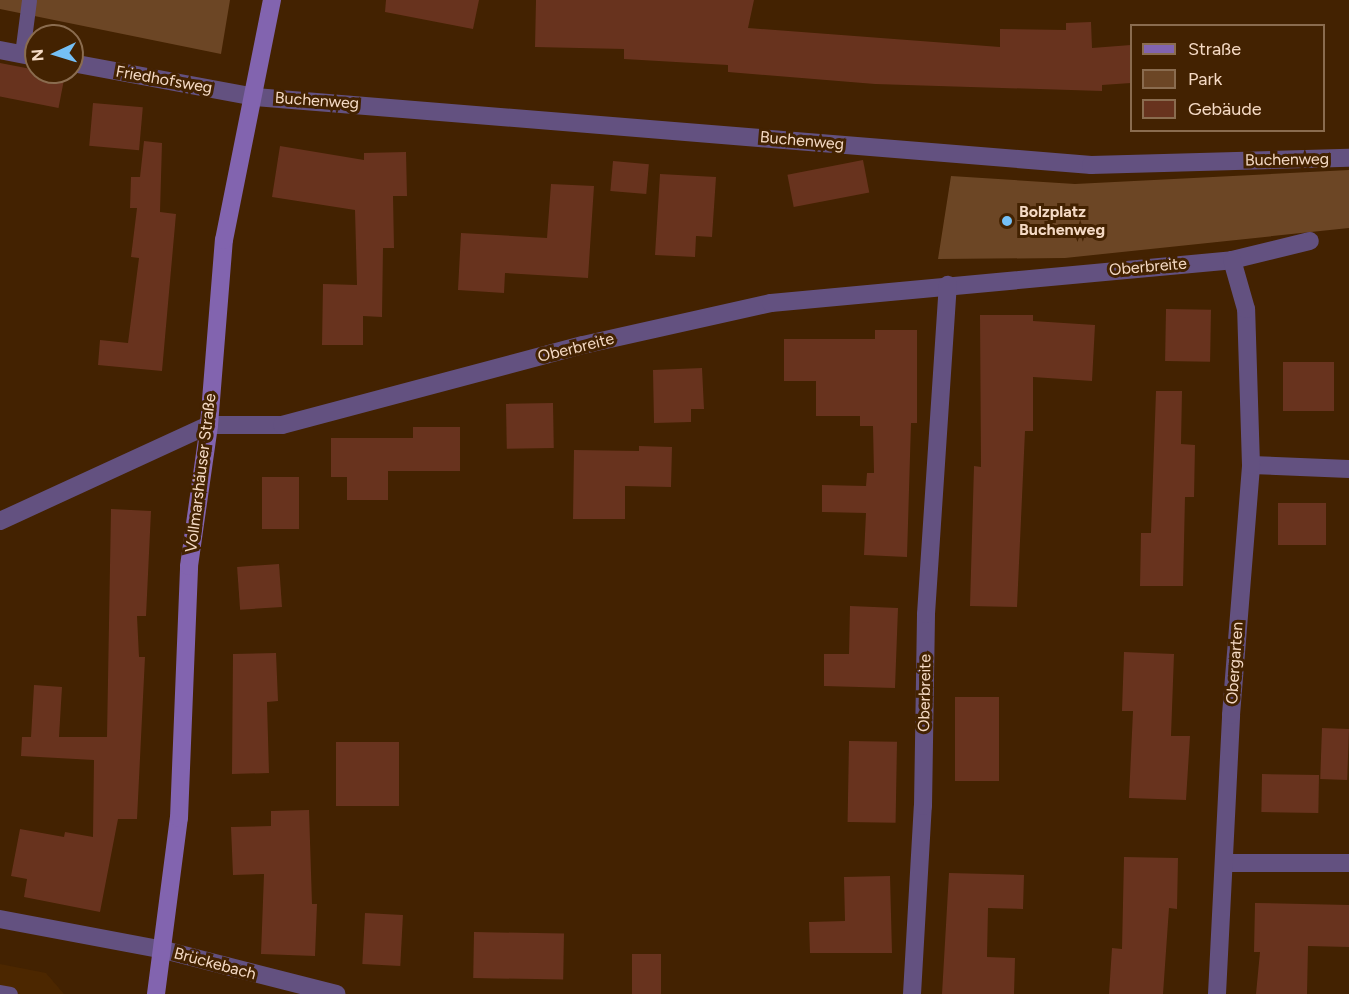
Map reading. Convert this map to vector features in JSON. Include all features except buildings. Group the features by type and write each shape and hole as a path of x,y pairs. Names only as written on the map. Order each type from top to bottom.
{"main road":[{"name":"Vollmarshäuser Straße","path":"156,994 164,950 179,818 189,566 209,425 224,240 255,97 272,0"}],"street":[{"path":"0,50 24,55"},
{"name":"Friedhofsweg","path":"84,65 255,97"},
{"name":"Buchenweg","path":"255,97 1091,165 1349,158"},
{"name":"Oberbreite","path":"209,425 282,425 582,345 771,303 1232,260 1310,241"},
{"name":"Obergarten","path":"1217,994 1232,704 1251,465 1246,309 1232,260"},
{"name":"Oberbreite","path":"912,994 923,806 927,590 948,285"},
{"path":"0,521 209,425"},
{"path":"1251,465 1349,468"},
{"path":"1225,863 1349,863"},
{"path":"0,919 164,950"},
{"name":"Brückebach","path":"164,950 336,994"}],"lane":[{"path":"30,0 30,24"},
{"path":"0,992 10,994"}],"shaded area":[{"path":"0,964 46,973 64,994 0,994"}],"green space":[{"path":"0,0 230,0 221,54 84,26 84,24 74,24 0,9"},
{"path":"1349,170 1349,228 1065,258 938,259 951,176 1075,184"}],"place":[{"name":"Bolzplatz Buchenweg","path":"1007,221"}]}
